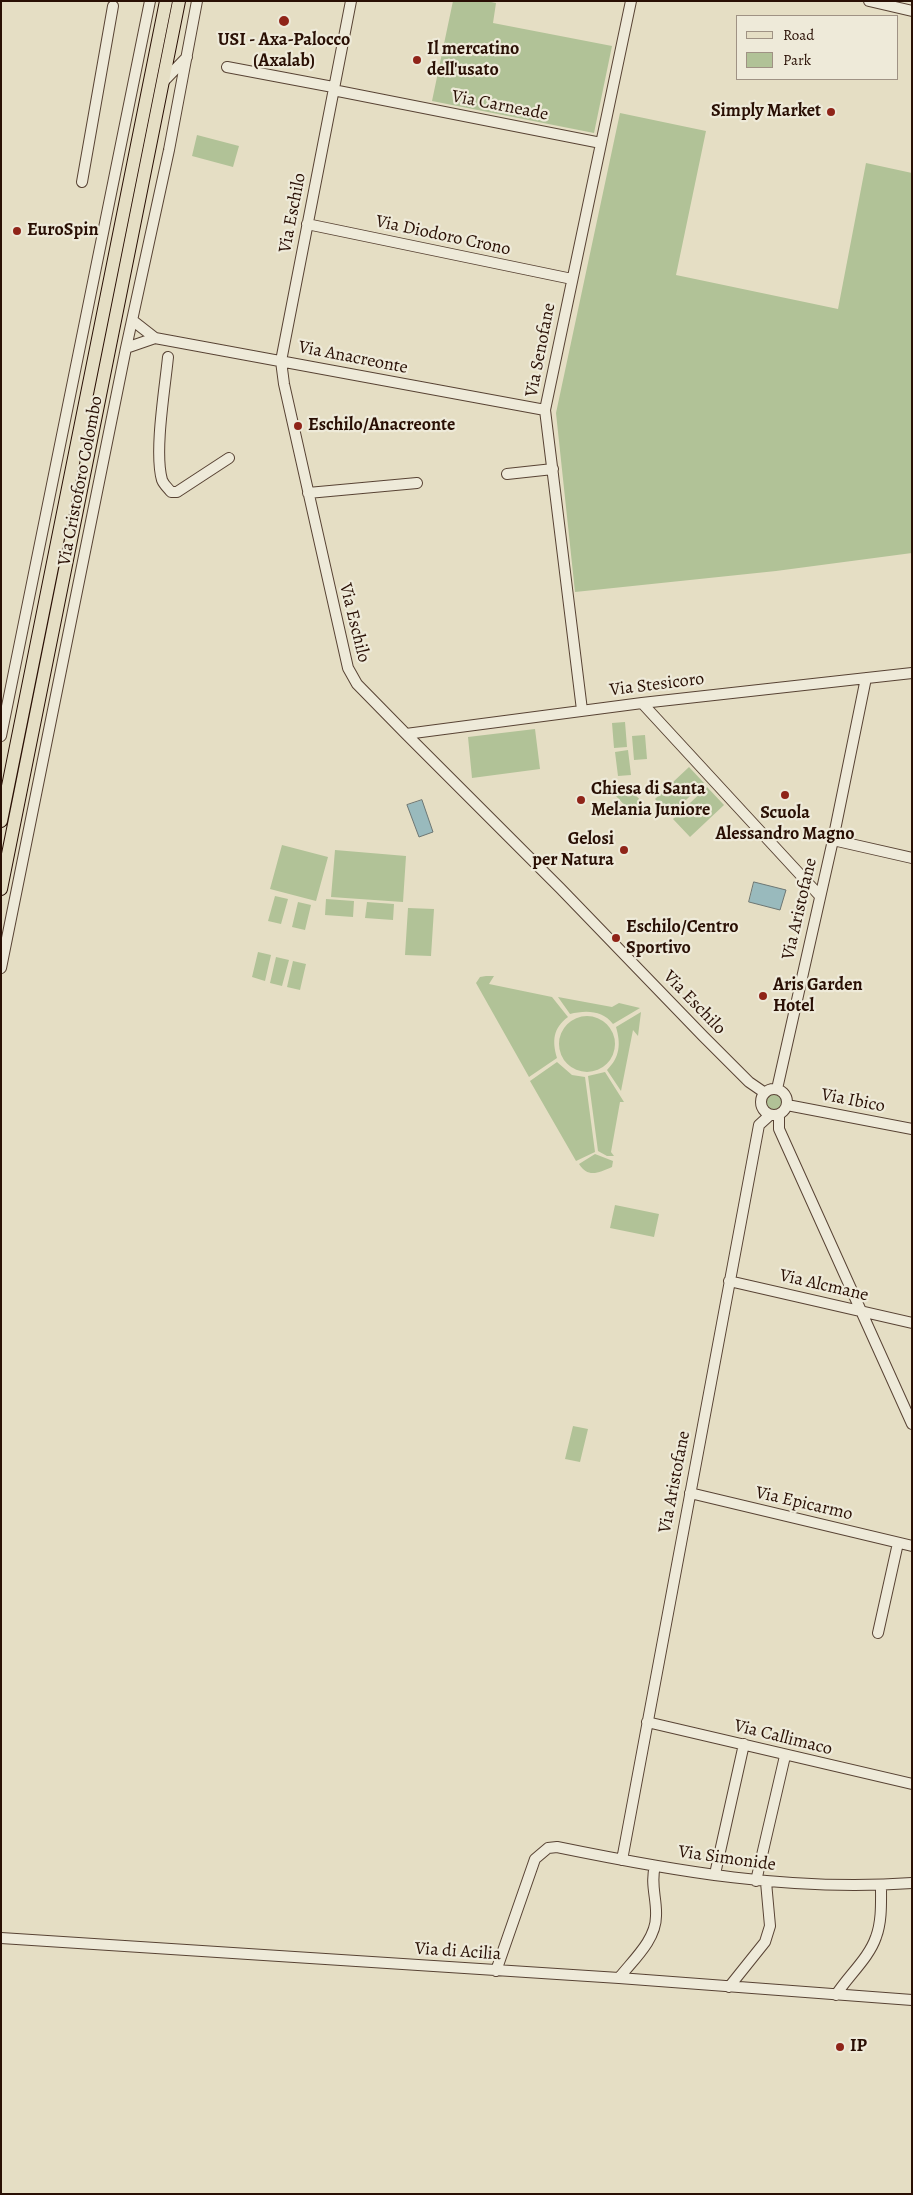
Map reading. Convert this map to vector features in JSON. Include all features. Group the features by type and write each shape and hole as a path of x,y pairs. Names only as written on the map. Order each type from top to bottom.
{"main road":[{"name":"Via Cristoforo Colombo","path":"1,889 156,83 166,1"},
{"name":"Via Cristoforo Colombo","path":"1,821 156,83 179,1"}],"street":[{"name":"Via Cristoforo Colombo","path":"1,736 92,285 131,103 150,1"},
{"name":"Via Cristoforo Colombo","path":"1,968 126,348 188,57 197,1"},
{"name":"Via Eschilo","path":"351,1 281,361 284,384 348,668 357,684 560,888 703,1036 749,1082 764,1093"},
{"name":"Via Senofane","path":"582,710 545,410 630,1"},
{"path":"869,1 912,11"},
{"path":"82,182 113,6"},
{"path":"131,103 188,57"},
{"name":"Via Carneade","path":"227,67 602,143"},
{"name":"Via Diodoro Crono","path":"307,224 572,279"},
{"name":"Via Anacreonte","path":"132,320 155,338 545,410"},
{"name":"Via Anacreonte","path":"126,348 155,338"},
{"path":"168,358 160,450 160,471 163,482 171,492 177,492 229,458"},
{"path":"507,474 552,469"},
{"path":"308,493 417,483"},
{"name":"Via Stesicoro","path":"406,734 582,710 912,673"},
{"name":"Via Aristofane","path":"776,1089 833,840 866,678"},
{"path":"642,703 819,895"},
{"path":"833,840 912,858"},
{"path":"770,1089 776,1089 786,1095 787,1105 784,1111 775,1114 764,1111 761,1103 764,1093 770,1089"},
{"name":"Via Ibico","path":"787,1105 911,1127"},
{"path":"775,1114 779,1129 912,1424"},
{"name":"Via Aristofane","path":"622,1860 759,1124 775,1114"},
{"name":"Via Alcmane","path":"729,1281 912,1323"},
{"name":"Via Epicarmo","path":"690,1494 912,1546"},
{"path":"878,1633 898,1543"},
{"name":"Via Callimaco","path":"647,1722 744,1744 785,1756 912,1784"},
{"path":"715,1874 744,1744"},
{"path":"729,1987 765,1942 770,1926 761,1881 785,1756"},
{"name":"Via Simonide","path":"496,1971 535,1859 548,1848 557,1847 654,1866 761,1881 830,1886 912,1883"},
{"path":"619,1978 649,1940 655,1928 654,1866"},
{"path":"836,1995 846,1979 867,1954 876,1937 880,1914 881,1885"},
{"name":"Via di Acilia","path":"1,1938 619,1978 912,2000"}],"green space":[{"path":"453,1 486,1 496,3 493,23 612,46 594,133 432,101"},
{"path":"620,113 706,131 676,275 838,309 866,163 912,173 912,553 776,571 575,592 556,413"},
{"path":"197,135 239,146 233,167 192,156"},
{"path":"625,722 627,747 614,748 612,723"},
{"path":"535,729 540,769 472,778 468,737"},
{"path":"645,735 647,759 634,760 632,736"},
{"path":"628,750 631,775 618,776 615,752"},
{"path":"689,767 704,783 670,815 655,799"},
{"path":"625,784 643,803 632,813 614,794"},
{"path":"707,787 724,805 690,837 673,819"},
{"path":"282,845 328,857 316,901 270,889"},
{"path":"335,850 406,856 403,902 331,897"},
{"path":"275,896 288,899 281,924 268,921"},
{"path":"326,899 354,901 353,917 325,915"},
{"path":"298,902 311,905 305,930 292,927"},
{"path":"367,902 394,904 393,920 365,918"},
{"path":"408,908 434,909 431,956 405,955"},
{"path":"258,952 271,955 265,981 252,977"},
{"path":"276,957 289,960 282,986 270,983"},
{"path":"293,961 306,964 300,990 287,987"},
{"path":"494,976 489,984 552,997 568,1017 559,1026 555,1035 554,1046 557,1058 529,1077 476,983 480,977"},
{"path":"558,997 612,1007 619,1003 640,1008 613,1024 604,1016 593,1012 570,1014"},
{"path":"641,1012 638,1036 633,1030 621,1091 607,1070 617,1055 619,1039 616,1027"},
{"path":"587,1016 598,1018 607,1024 613,1033 615,1044 613,1055 607,1064 598,1070 587,1072 576,1070 567,1064 561,1055 559,1044 561,1033 567,1024 576,1018"},
{"path":"557,1062 572,1075 585,1077 595,1152 576,1161 530,1081"},
{"path":"605,1072 624,1102 620,1102 611,1152 614,1156 607,1156 598,1151 588,1076"},
{"path":"774,1091 781,1094 784,1101 781,1108 774,1111 767,1108 764,1101 767,1094"},
{"path":"595,1154 613,1161 612,1167 594,1173 590,1173 582,1168 579,1164"},
{"path":"615,1205 659,1214 654,1237 610,1228"},
{"path":"573,1426 588,1429 580,1462 565,1459"}],"water":[{"path":"422,800 433,832 419,837 407,805"},
{"path":"754,882 786,890 780,910 749,902"}],"place":[{"name":"USI - Axa-Palocco (Axalab)","path":"284,21"},
{"name":"Il mercatino dell'usato","path":"417,60"},
{"name":"Simply Market","path":"831,112"},
{"name":"EuroSpin","path":"17,231"},
{"name":"Eschilo/Anacreonte","path":"298,426"},
{"name":"Scuola Alessandro Magno","path":"785,795"},
{"name":"Chiesa di Santa Melania Juniore","path":"581,800"},
{"name":"Gelosi per Natura","path":"624,850"},
{"name":"Eschilo/Centro Sportivo","path":"616,938"},
{"name":"Aris Garden Hotel","path":"763,996"},
{"name":"IP","path":"840,2047"}]}
